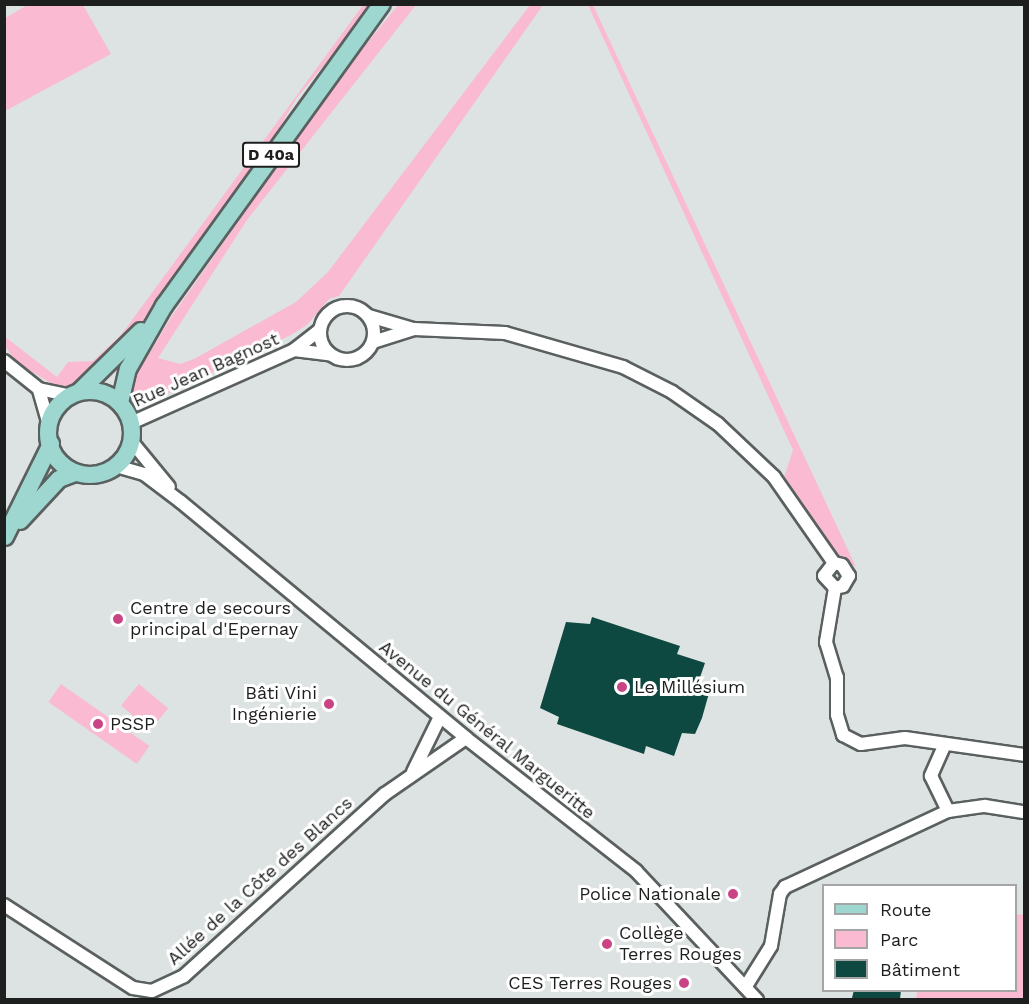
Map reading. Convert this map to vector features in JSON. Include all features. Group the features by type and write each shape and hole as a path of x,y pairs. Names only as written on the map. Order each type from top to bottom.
{"main road":[{"name":"D 40a","path":"120,403 128,369 164,306 382,4"},
{"name":"D 40a","path":"75,394 106,370 164,306"},
{"path":"5,538 59,479 75,473 98,474 116,466 132,442 131,423 120,403 103,393 75,394 61,404 49,425 51,444 56,458 75,473"},
{"path":"5,538 51,444"}],"street":[{"name":"Rue Jean Bagnost","path":"131,423 294,350 320,330 328,314 344,306 414,329 505,333 623,367 672,392 756,458 796,505 834,563 842,565 849,576 846,583 835,588"},
{"path":"369,316 373,342"},
{"name":"Rue Jean Bagnost","path":"294,350 329,354 354,360 373,342 414,329"},
{"path":"320,330 329,354"},
{"path":"4,361 39,389 75,394"},
{"path":"39,389 49,425"},
{"name":"Avenue du Général Margueritte","path":"132,442 181,502"},
{"name":"Avenue du Général Margueritte","path":"116,466 144,474 181,502 440,717 636,871 757,999"},
{"name":"Rue Jean Bagnost","path":"834,563 824,576 835,588"},
{"name":"Rue Jean Bagnost","path":"835,588 826,642 837,677 837,715 843,735 861,744 904,738 945,744"},
{"name":"Allée de la Côte des Blancs","path":"411,775 427,752 440,717"},
{"name":"Allée de la Côte des Blancs","path":"4,905 133,988 150,995 184,976 411,775 466,738"},
{"path":"948,811 931,776 945,744 1024,755"},
{"path":"746,986 771,946 780,894 785,887 948,811 985,806 1024,812"}],"green space":[{"path":"29,4 83,5 111,54 5,111 5,18"},
{"path":"363,5 373,5 296,99 262,157 146,318 88,384 62,390 16,362 5,346 4,336 57,377 68,362 93,361 121,335"},
{"path":"398,5 416,5 247,220 158,358 180,364 194,359 296,302 328,272 530,5 543,5 339,296 329,299 307,325 291,335 144,405 136,402 129,395 134,379 172,316 339,78"},
{"path":"588,5 593,5 856,567 837,556 784,477 793,450"},
{"name":"PSSP","path":"61,684 149,746 137,764 48,702"},
{"path":"139,684 168,708 150,730 121,705"},
{"path":"1017,914 1024,915 1024,999 916,999 917,992 1017,992"}],"building":[{"name":"Le Millésium","path":"592,617 680,646 677,654 705,663 697,686 709,693 702,718 695,734 682,733 674,756 646,746 644,754 557,724 559,717 540,708 566,622 590,624"},
{"path":"854,992 901,992 900,999 852,998"}],"place":[{"name":"Centre de secours principal d'Epernay","path":"118,619"},
{"name":"Le Millésium","path":"622,687"},
{"name":"Bâti Vini Ingénierie","path":"329,704"},
{"name":"PSSP","path":"98,724"},
{"name":"Police Nationale","path":"733,894"},
{"name":"Collège Terres Rouges","path":"607,944"},
{"name":"CES Terres Rouges","path":"684,983"}]}
